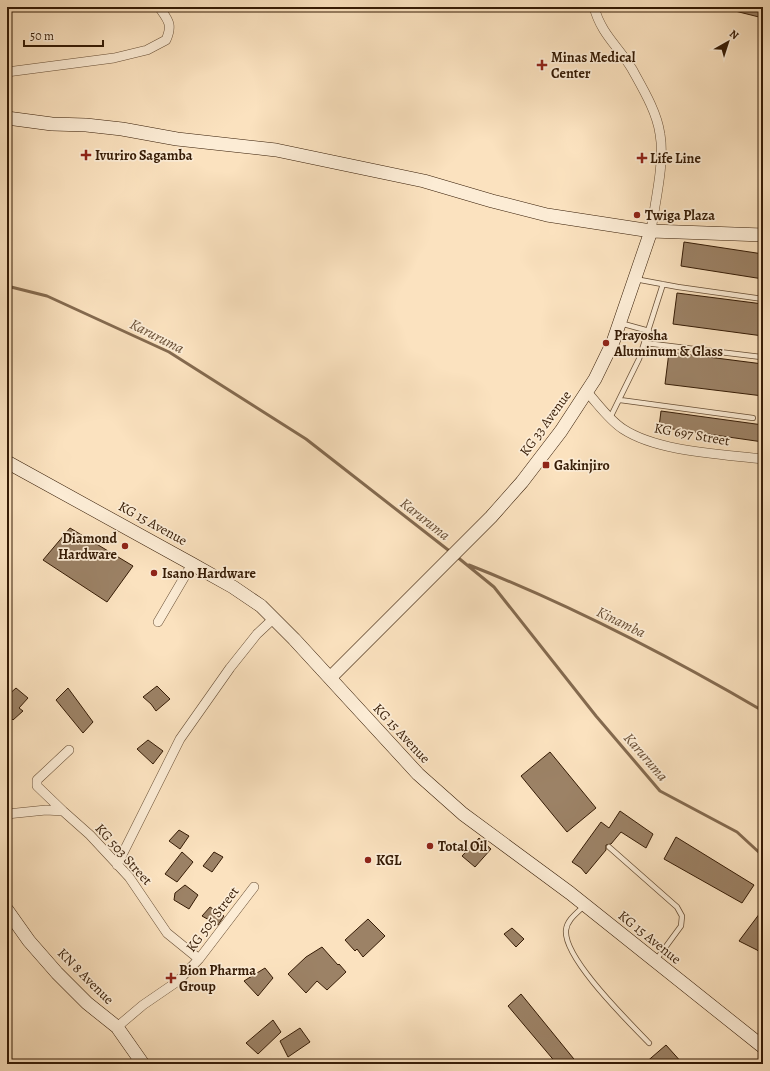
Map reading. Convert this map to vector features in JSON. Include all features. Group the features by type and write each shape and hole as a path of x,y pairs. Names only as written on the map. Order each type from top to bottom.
{"main road":[{"path":"7,118 52,124 115,128 177,139 276,150 382,174 424,181 547,215 651,231 763,235"},
{"name":"KG 33 Avenue","path":"330,678 491,517 547,449 595,379 620,323 651,231"},
{"name":"KG 15 Avenue","path":"7,462 233,587 261,606 330,678 418,774 463,814 585,905 763,1047"},
{"name":"KN 8 Avenue","path":"7,910 30,941 57,973 86,1003 117,1027 143,1064"}],"street":[{"path":"7,72 114,58 147,50 166,40 170,30 168,19 159,7"},
{"path":"594,7 603,29 631,68 657,118 662,152 651,231"},
{"name":"KG 697 Street","path":"587,392 610,418 623,429 651,443 763,459"},
{"path":"158,622 192,564"},
{"path":"117,865 180,739 230,668 252,640 273,618"},
{"name":"KG 503 Street","path":"69,750 37,780 38,786 90,835 129,877 167,933 200,959"},
{"path":"7,814 38,810 63,811"},
{"name":"KG 505 Street","path":"117,1027 143,1005 178,981 200,959 254,887"}],"lane":[{"path":"635,279 763,299"},
{"path":"610,418 620,400 650,331 663,284"},
{"path":"620,323 650,331"},
{"path":"645,343 761,357"},
{"path":"620,400 753,418"},
{"path":"609,847 677,907 682,916 681,926 655,961"},
{"path":"585,905 568,922 566,931 567,941 596,987 649,1042"}],"building":[{"path":"731,7 763,7 763,18 731,10"},
{"path":"684,242 763,254 763,279 681,266"},
{"path":"677,293 763,304 763,336 673,324"},
{"path":"669,352 763,364 763,396 665,384"},
{"path":"661,411 763,425 763,442 659,427"},
{"path":"70,528 133,566 107,602 43,560"},
{"path":"157,686 170,699 156,711 143,697"},
{"path":"16,688 28,698 19,708 23,711 13,720 7,714 7,696"},
{"path":"68,688 93,722 83,733 56,700"},
{"path":"148,740 163,751 153,764 137,749"},
{"path":"550,752 596,808 567,832 521,776"},
{"path":"620,811 653,834 646,848 621,832 611,844 606,845 606,850 586,874 581,868 572,862 601,822 609,828"},
{"path":"179,830 189,836 180,849 169,841"},
{"path":"676,837 754,885 742,903 664,859"},
{"path":"479,838 491,849 475,867 462,856"},
{"path":"182,852 193,862 177,882 165,874"},
{"path":"214,852 223,857 212,872 203,866"},
{"path":"185,885 198,895 189,909 174,900 175,893"},
{"path":"210,907 224,916 218,925 202,916"},
{"path":"763,909 763,956 757,950 739,941"},
{"path":"368,919 385,936 363,957 357,949 355,951 345,940"},
{"path":"512,928 524,939 516,947 504,934"},
{"path":"322,947 346,972 327,990 317,981 306,993 288,974 306,957"},
{"path":"265,968 273,978 258,996 244,981"},
{"path":"521,994 578,1064 557,1064 508,1006"},
{"path":"273,1020 281,1032 258,1054 246,1043"},
{"path":"300,1028 310,1042 288,1057 280,1041"},
{"path":"666,1045 683,1064 644,1064"}],"waterway":[{"name":"Karuruma","path":"7,286 47,296 169,352 306,439 452,553"},
{"name":"Karuruma","path":"456,556 494,587 596,716 660,791 737,832 763,856"},
{"name":"Kinamba","path":"469,565 545,597 619,632 763,711"}],"place":[{"name":"Minas Medical Center","path":"542,65"},
{"name":"Ivuriro Sagamba","path":"86,155"},
{"name":"Life Line","path":"642,158"},
{"name":"Twiga Plaza","path":"637,215"},
{"name":"Prayosha Aluminum & Glass","path":"606,343"},
{"name":"Gakinjiro","path":"546,465"},
{"name":"Diamond Hardware","path":"125,546"},
{"name":"Isano Hardware","path":"154,573"},
{"name":"Total Oil","path":"430,846"},
{"name":"KGL","path":"368,860"},
{"name":"Bion Pharma Group","path":"171,978"}]}
